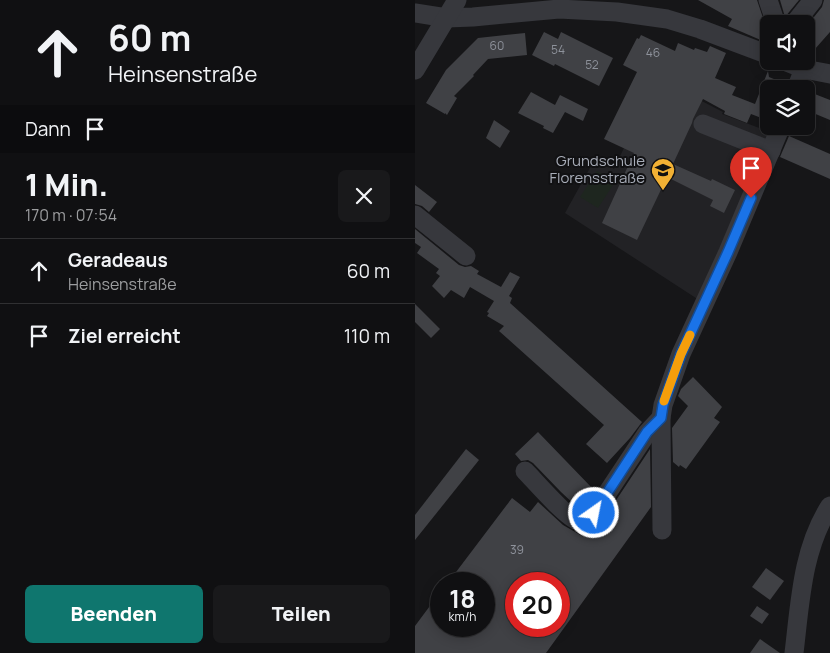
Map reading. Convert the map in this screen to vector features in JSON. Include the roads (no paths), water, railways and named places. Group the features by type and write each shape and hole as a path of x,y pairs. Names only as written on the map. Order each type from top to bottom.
{"street":[{"path":"415,70 457,0"},
{"path":"769,0 773,15"},
{"path":"801,15 813,0"},
{"path":"415,13 447,18 559,9 617,12 667,19 701,29 760,52"},
{"path":"800,80 804,70 830,74"},
{"path":"703,124 771,151"},
{"path":"662,530 661,418 663,405 681,354 728,252 777,135"},
{"path":"415,215 466,256"},
{"path":"525,471 567,514 575,520 582,522 589,519 594,513 647,432 661,418"},
{"path":"793,653 805,569 816,532 830,506"}],"place":[{"name":"Grundschule Florensstraße","path":"663,191"}]}
